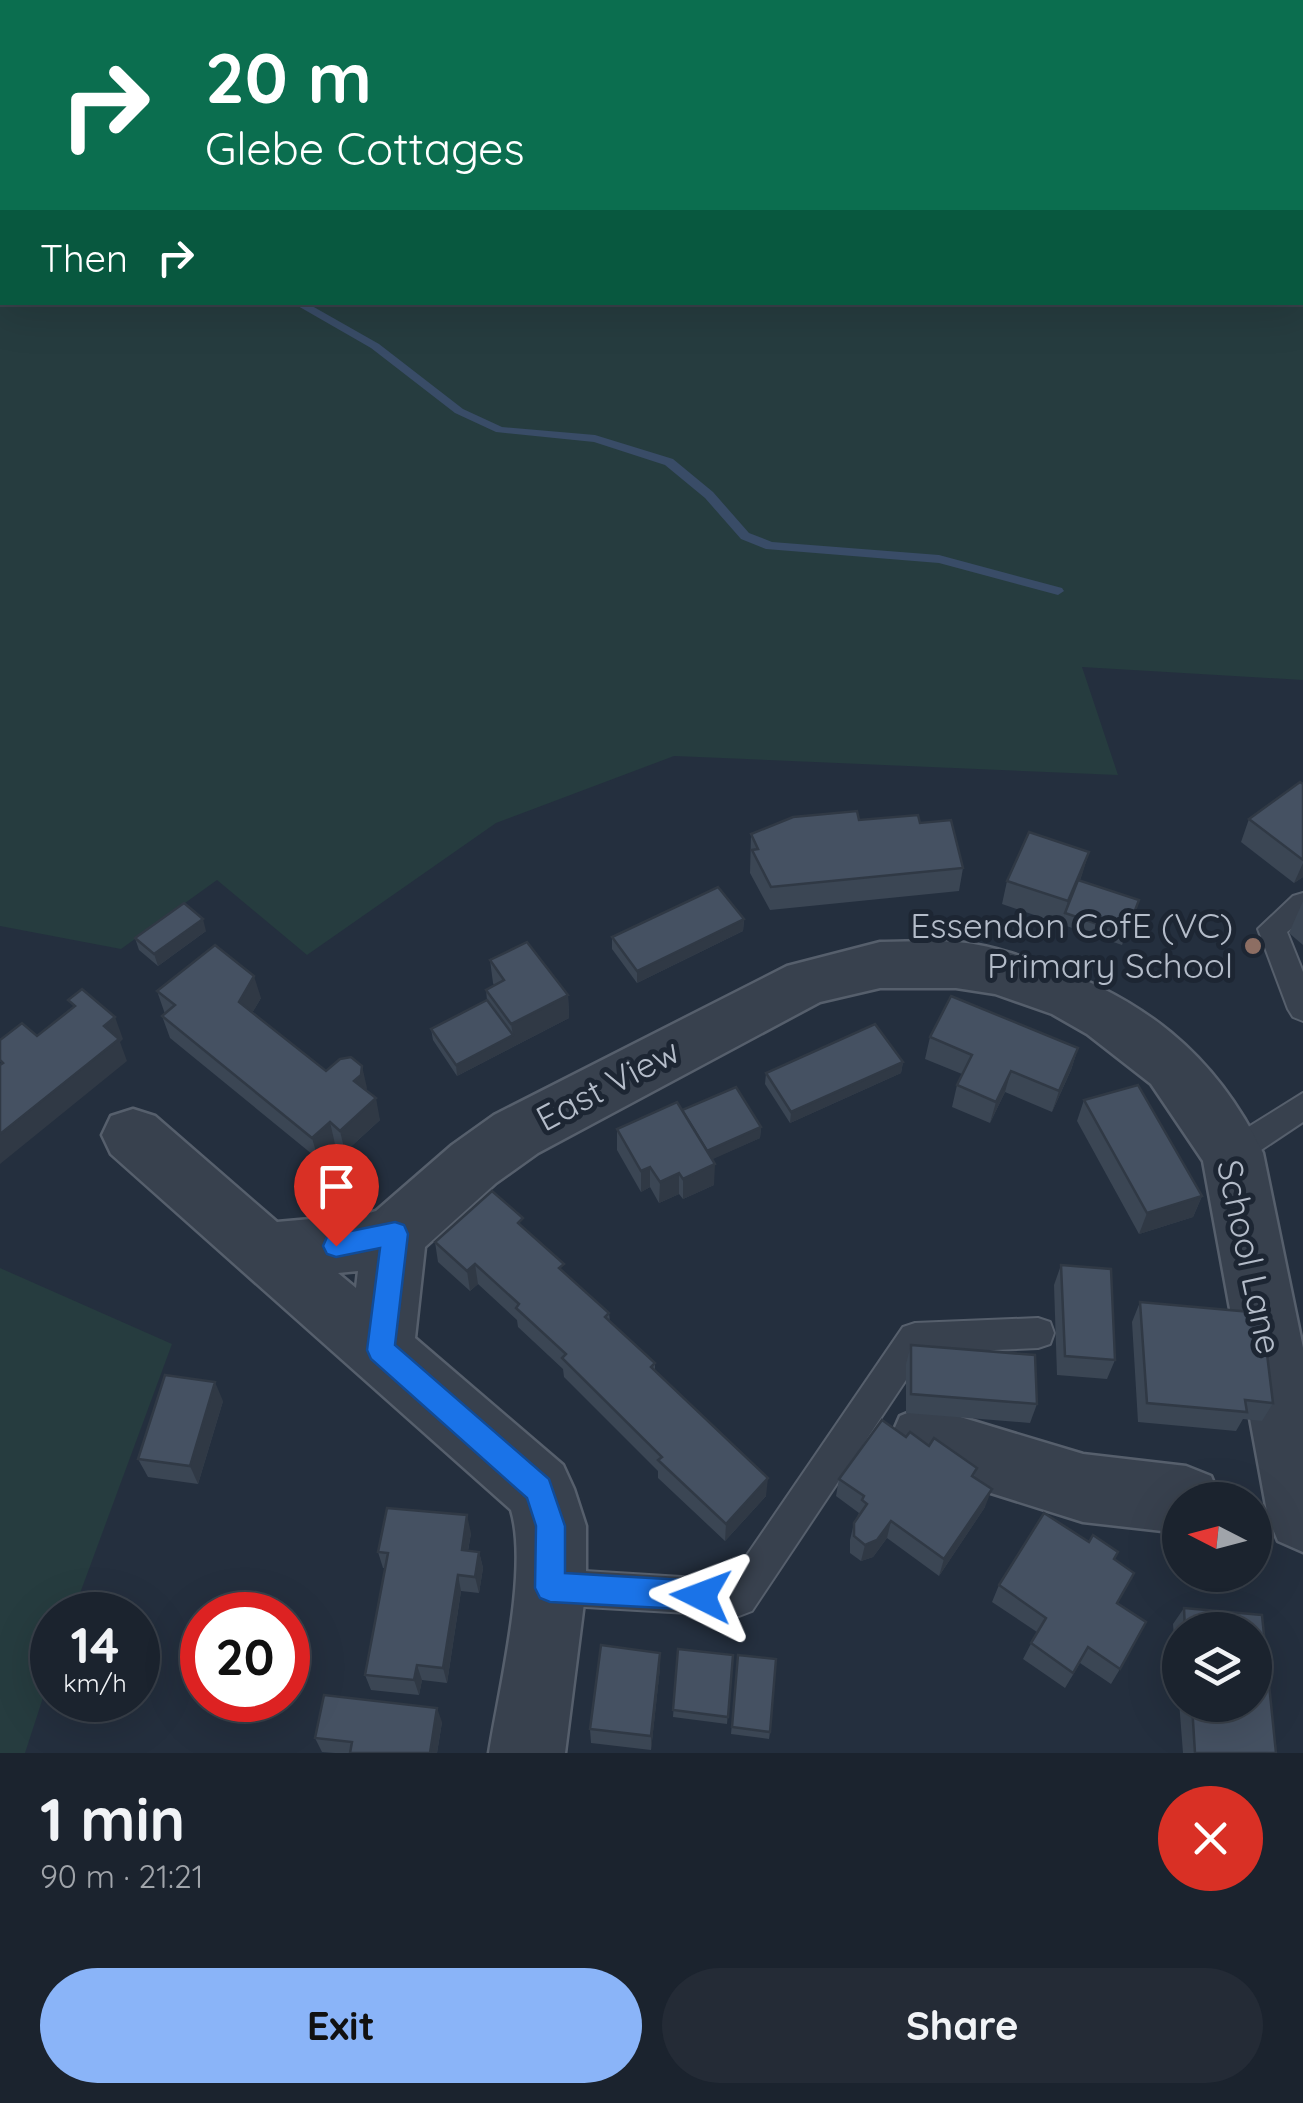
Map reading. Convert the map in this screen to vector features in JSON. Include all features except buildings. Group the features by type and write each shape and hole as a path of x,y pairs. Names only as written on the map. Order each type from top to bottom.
{"street":[{"name":"School Lane","path":"843,971 899,964 956,965 996,971 1072,997 1130,1032 1172,1066 1232,1154 1303,1516"},
{"name":"East View","path":"395,1234 516,1134 773,997 843,971"},
{"path":"133,1135 538,1489 550,1526 550,1588 526,1753"},
{"path":"266,1252 366,1242 395,1234 381,1350"},
{"path":"924,1440 1083,1488 1162,1497"},
{"path":"1272,1511 1303,1516"}],"lane":[{"path":"1303,904 1272,929 1303,1009"},
{"path":"1232,1154 1303,1106"},
{"path":"550,1588 739,1598 916,1338 1038,1333"}],"green space":[{"path":"0,305 1303,305 1303,680 1082,667 1118,775 674,756 496,823 307,955 217,880 121,949 0,926"},
{"path":"0,1268 172,1344 80,1592 30,1592 30,1722 35,1722 25,1753 0,1753"}],"waterway":[{"path":"301,305 375,346 459,411 500,430 595,439 669,462 709,495 745,536 770,546 939,559 1058,591"}],"place":[{"name":"Essendon CofE (VC) Primary School","path":"1253,946"}],"route":[{"path":"336,1246 395,1234 382,1316 381,1350 510,1460 538,1489 550,1526 550,1588 701,1596"}]}
